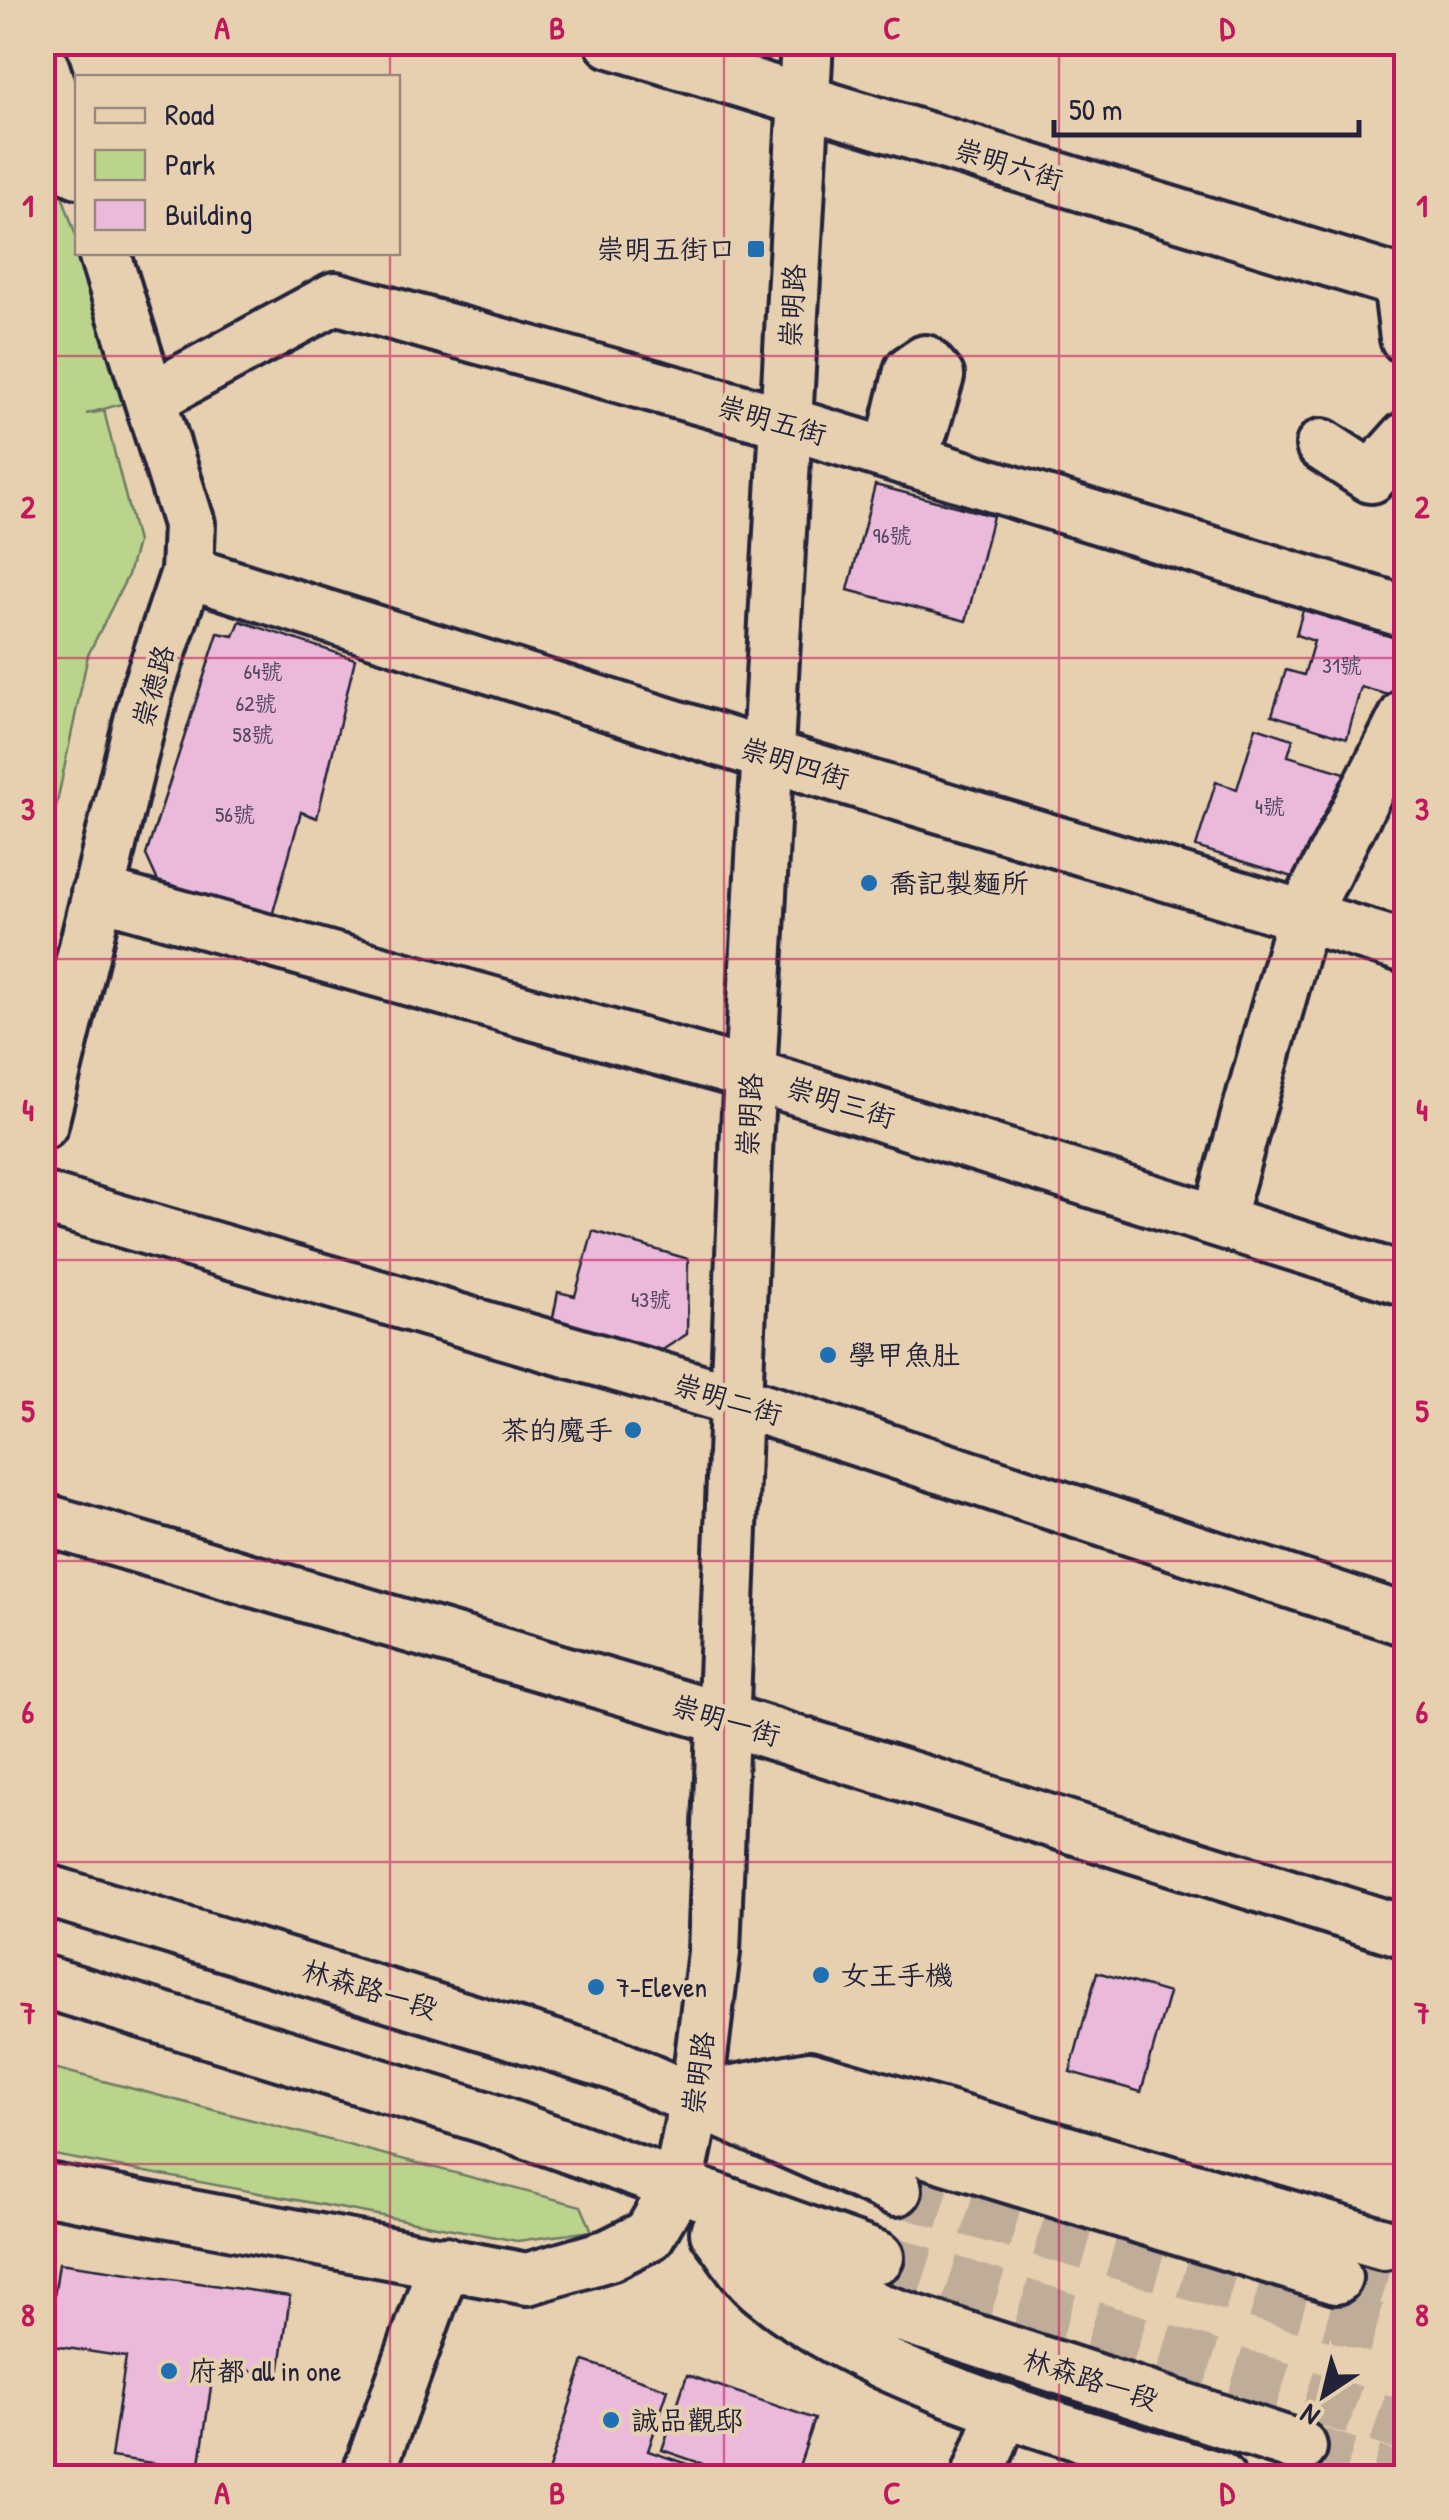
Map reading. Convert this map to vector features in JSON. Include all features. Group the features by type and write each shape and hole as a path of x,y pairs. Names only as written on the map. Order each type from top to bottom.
{"street":[{"name":"崇明六街","path":"611,42 1403,283"},
{"name":"崇明路","path":"42,2188 526,2279 609,2256 649,2236 678,2185 696,2098 714,1952 767,755 807,42"},
{"path":"42,64 75,163"},
{"name":"崇德路","path":"42,1124 148,688 187,572 189,524 105,255"},
{"path":"1403,283 1406,338"},
{"name":"崇明五街","path":"151,398 335,298 902,457 1406,612"},
{"path":"1322,445 1370,478 1406,438"},
{"name":"崇明四街","path":"187,572 767,755 1406,947"},
{"path":"1218,1220 1303,916 1406,715"},
{"name":"崇明三街","path":"97,893 752,1074 1406,1280"},
{"name":"崇明二街","path":"42,1198 738,1401 1406,1620"},
{"name":"崇明一街","path":"42,1520 724,1719 1406,1932"},
{"name":"林森路一段","path":"42,1889 613,2064 896,2190"},
{"name":"林森路一段","path":"42,1981 484,2117 878,2257"},
{"path":"696,2098 809,2078 1384,2244"},
{"name":"林森路一段","path":"696,2098 830,2122 1336,2278"},
{"path":"678,2185 761,2289 837,2342 1004,2409 1219,2478"},
{"name":"林森路一段","path":"678,2185 801,2272 878,2309 1300,2448"},
{"path":"367,2478 445,2262"},
{"path":"978,2478 1004,2409"}],"green space":[{"path":"43,139 75,233 75,255 82,255 132,401 86,414 104,411 137,542 128,575 88,655 43,869"},
{"path":"42,2065 581,2206 592,2231 517,2241 43,2153"}],"building":[{"path":"875,485 993,516 966,621 848,590"},
{"path":"1303,610 1406,641 1402,699 1361,687 1347,738 1272,715 1286,670 1304,675 1314,641 1296,635"},
{"path":"240,621 355,659 317,818 301,812 272,916 161,888 146,855 218,633 234,636"},
{"path":"1256,727 1293,739 1288,756 1355,776 1339,829 1319,823 1302,880 1196,847 1216,782 1237,789"},
{"path":"593,1231 688,1259 687,1334 650,1358 551,1328 558,1292 575,1296"},
{"path":"1097,1972 1169,1993 1141,2092 1070,2072"},
{"name":"府都 all in one","path":"59,2263 290,2296 279,2375 214,2366 199,2470 111,2457 126,2357 47,2345"},
{"name":"誠品觀邸","path":"584,2361 668,2389 648,2451 702,2469 699,2478 546,2478"},
{"path":"42,2371 47,2371 47,2448 42,2448"},
{"path":"687,2375 815,2419 795,2478 744,2478 662,2450"}],"tunnel":[{"path":"896,2190 1406,2337"},
{"path":"878,2257 1406,2427"},
{"path":"1336,2278 1406,2299"},
{"path":"1301,2447 1397,2478"}],"place":[{"name":"崇明五街口","path":"756,249"},
{"name":"喬記製麵所","path":"869,883"},
{"name":"學甲魚肚","path":"828,1355"},
{"name":"茶的魔手","path":"633,1430"},
{"name":"女王手機","path":"821,1975"},
{"name":"7-Eleven","path":"596,1987"},
{"name":"府都 all in one","path":"169,2371"},
{"name":"誠品觀邸","path":"611,2420"}]}
